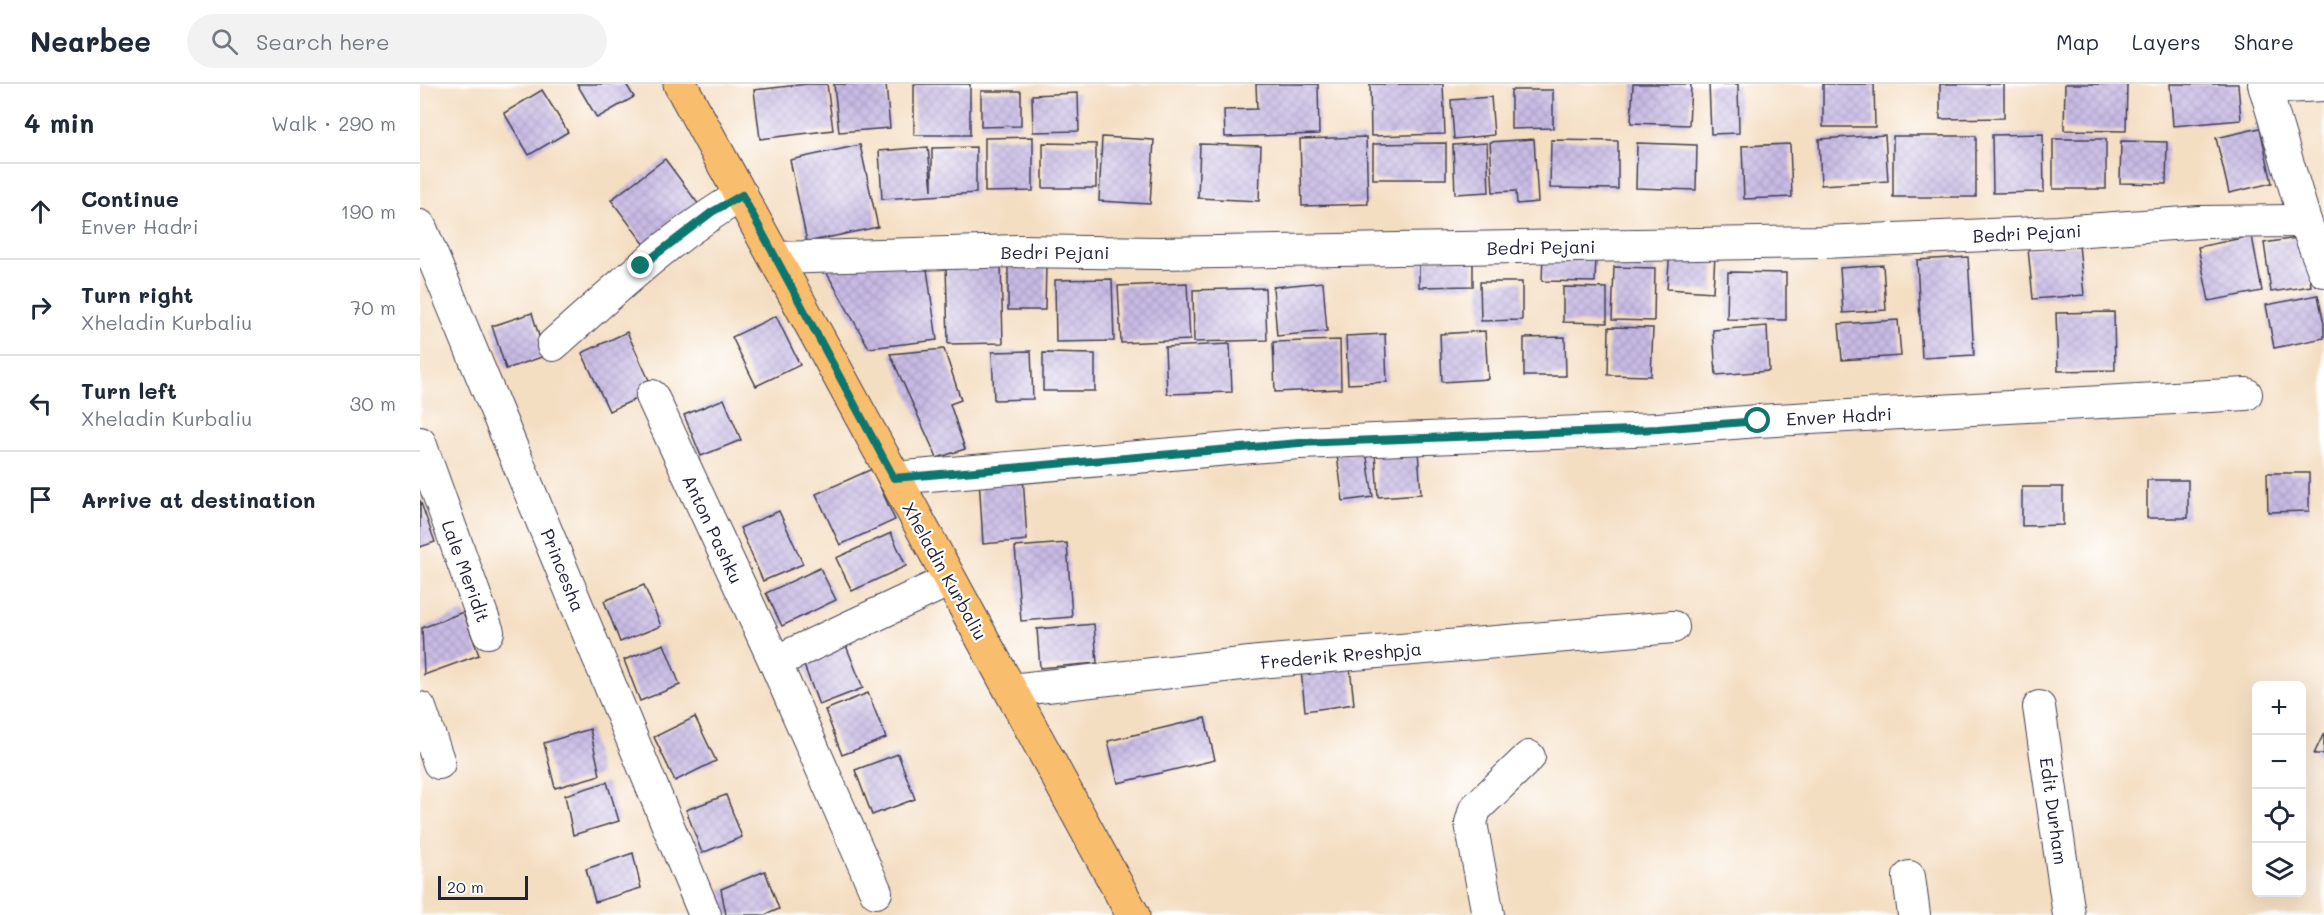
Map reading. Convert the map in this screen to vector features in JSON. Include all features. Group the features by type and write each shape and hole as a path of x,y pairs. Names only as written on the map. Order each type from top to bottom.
{"main road":[{"name":"Xheladin Kurbaliu","path":"680,84 777,258 894,478 1133,915"}],"street":[{"path":"2324,85 2265,86 2305,221 2324,271"},
{"path":"553,345 641,266 712,212 742,195"},
{"name":"Bedri Pejani","path":"777,258 1018,251 1192,252 1823,242 2058,232 2200,222 2305,221"},
{"name":"Princesha","path":"420,226 705,915"},
{"name":"Enver Hadri","path":"894,478 1299,443 1658,429 1758,421 2246,394"},
{"name":"Anton Pashku","path":"652,396 775,662 876,892"},
{"name":"Lale Meridit","path":"420,443 488,632"},
{"path":"775,662 950,580"},
{"name":"Frederik Rreshpja","path":"1011,690 1259,662 1673,627"},
{"name":"Edit Durham","path":"2039,707 2069,915"},
{"path":"420,708 439,763"},
{"path":"1488,915 1471,823 1476,809 1529,757"},
{"path":"1909,877 1914,915"}],"building":[{"path":"577,84 626,84 634,97 597,118"},
{"path":"827,84 833,130 760,139 754,90"},
{"path":"834,84 886,84 890,128 839,132"},
{"path":"914,84 970,84 970,135 914,135"},
{"path":"1256,84 1318,84 1319,134 1225,137 1224,110 1257,109"},
{"path":"1370,84 1443,84 1445,134 1371,136"},
{"path":"1633,84 1691,84 1689,125 1631,123"},
{"path":"1709,84 1738,84 1739,133 1711,134"},
{"path":"1823,84 1874,84 1875,127 1823,127"},
{"path":"1940,84 2004,84 2004,118 1940,119"},
{"path":"2065,84 2127,84 2126,131 2064,130"},
{"path":"2170,84 2238,84 2241,120 2173,126"},
{"path":"542,90 568,132 529,155 504,113"},
{"path":"1511,90 1553,90 1553,128 1511,129"},
{"path":"981,91 1021,91 1021,126 981,127"},
{"path":"1078,93 1079,131 1033,132 1032,95"},
{"path":"1491,97 1494,135 1454,139 1451,100"},
{"path":"2260,128 2272,183 2229,193 2216,138"},
{"path":"2043,134 2044,192 1993,193 1992,135"},
{"path":"1885,135 1888,181 1821,185 1819,139"},
{"path":"1893,136 1976,136 1976,197 1893,197"},
{"path":"1033,137 1033,191 985,192 985,138"},
{"path":"1102,137 1154,140 1150,204 1099,201"},
{"path":"1366,137 1368,204 1302,206 1300,139"},
{"path":"1534,139 1538,202 1517,204 1516,191 1493,192 1490,142"},
{"path":"2053,139 2106,139 2106,189 2053,189"},
{"path":"1551,140 1618,141 1618,189 1550,188"},
{"path":"2121,141 2167,142 2166,184 2120,183"},
{"path":"1043,143 1096,144 1096,188 1043,188"},
{"path":"1446,143 1446,179 1373,179 1373,144"},
{"path":"1487,143 1489,192 1455,194 1453,145"},
{"path":"1637,143 1697,145 1696,190 1636,188"},
{"path":"1200,144 1261,146 1259,201 1198,198"},
{"path":"1790,144 1792,197 1744,199 1742,146"},
{"path":"860,145 878,227 807,242 790,160"},
{"path":"928,147 932,190 932,148 976,147 976,193 882,199 879,151"},
{"path":"665,159 705,213 651,253 611,200"},
{"path":"2252,236 2262,291 2209,301 2198,247"},
{"path":"2304,237 2311,286 2271,292 2264,243"},
{"path":"2079,245 2084,295 2033,299 2028,249"},
{"path":"1670,251 1715,254 1713,292 1667,289"},
{"path":"1543,254 1596,255 1595,282 1542,281"},
{"path":"1473,257 1473,286 1419,287 1419,258"},
{"path":"1968,257 1974,355 1922,358 1917,260"},
{"path":"926,262 937,340 869,348 824,268"},
{"path":"1001,263 1003,343 948,344 946,264"},
{"path":"1008,264 1046,264 1045,310 1008,310"},
{"path":"1883,265 1886,310 1843,313 1840,268"},
{"path":"1614,267 1655,268 1654,321 1612,320"},
{"path":"1728,272 1786,273 1786,320 1727,319"},
{"path":"1112,279 1114,341 1056,342 1055,280"},
{"path":"1323,282 1327,331 1277,336 1273,287"},
{"path":"1480,282 1522,282 1522,320 1481,321"},
{"path":"1187,283 1190,340 1121,343 1118,286"},
{"path":"1563,287 1607,288 1607,323 1563,322"},
{"path":"1265,288 1267,340 1194,342 1193,290"},
{"path":"2318,295 2324,324 2324,338 2274,348 2266,305"},
{"path":"2114,312 2115,370 2058,371 2056,313"},
{"path":"532,313 545,356 506,369 492,326"},
{"path":"776,316 800,365 756,386 732,337"},
{"path":"1898,320 1901,356 1842,360 1839,324"},
{"path":"1767,326 1769,371 1716,375 1713,330"},
{"path":"1609,327 1653,328 1651,376 1608,375"},
{"path":"1485,331 1488,379 1442,382 1440,334"},
{"path":"627,332 654,391 609,411 582,353"},
{"path":"1385,334 1387,382 1348,384 1346,336"},
{"path":"1565,337 1566,376 1524,376 1524,338"},
{"path":"1340,340 1341,389 1275,392 1273,342"},
{"path":"1230,344 1232,392 1167,394 1165,347"},
{"path":"944,349 961,400 950,404 965,449 937,458 890,354"},
{"path":"1031,351 1033,399 994,400 992,352"},
{"path":"1043,353 1095,354 1095,391 1043,391"},
{"path":"724,399 741,440 701,456 684,415"},
{"path":"1418,450 1421,494 1378,497 1375,453"},
{"path":"1366,451 1373,497 1343,501 1337,455"},
{"path":"872,469 895,520 840,545 816,494"},
{"path":"2267,473 2309,473 2309,511 2268,512"},
{"path":"1023,475 1027,540 983,544 979,477"},
{"path":"2147,480 2188,480 2188,518 2147,518"},
{"path":"2022,487 2063,487 2063,525 2022,526"},
{"path":"420,500 435,542 420,547"},
{"path":"779,511 803,564 763,581 740,528"},
{"path":"891,533 906,566 852,591 836,558"},
{"path":"1067,543 1072,617 1021,621 1015,547"},
{"path":"820,568 836,600 782,626 766,593"},
{"path":"644,585 661,626 620,642 604,601"},
{"path":"463,612 479,655 424,675 422,628"},
{"path":"1094,624 1097,663 1040,668 1037,629"},
{"path":"845,643 863,688 819,705 802,660"},
{"path":"664,644 680,685 640,701 624,660"},
{"path":"1350,667 1354,704 1305,711 1301,670"},
{"path":"868,693 886,738 842,755 825,710"},
{"path":"695,717 716,761 675,781 654,737"},
{"path":"1205,718 1215,760 1118,783 1108,741"},
{"path":"590,729 600,775 555,788 544,743"},
{"path":"2324,733 2324,754 2314,754"},
{"path":"898,754 915,799 872,815 855,770"},
{"path":"607,782 619,821 573,835 565,795"},
{"path":"726,795 742,837 702,853 686,810"},
{"path":"633,853 641,888 595,902 586,869"},
{"path":"765,871 779,909 765,915 726,915 721,889"}],"route":[{"path":"641,266 712,212 742,195 894,478 1299,443 1658,429 1758,421"}]}
